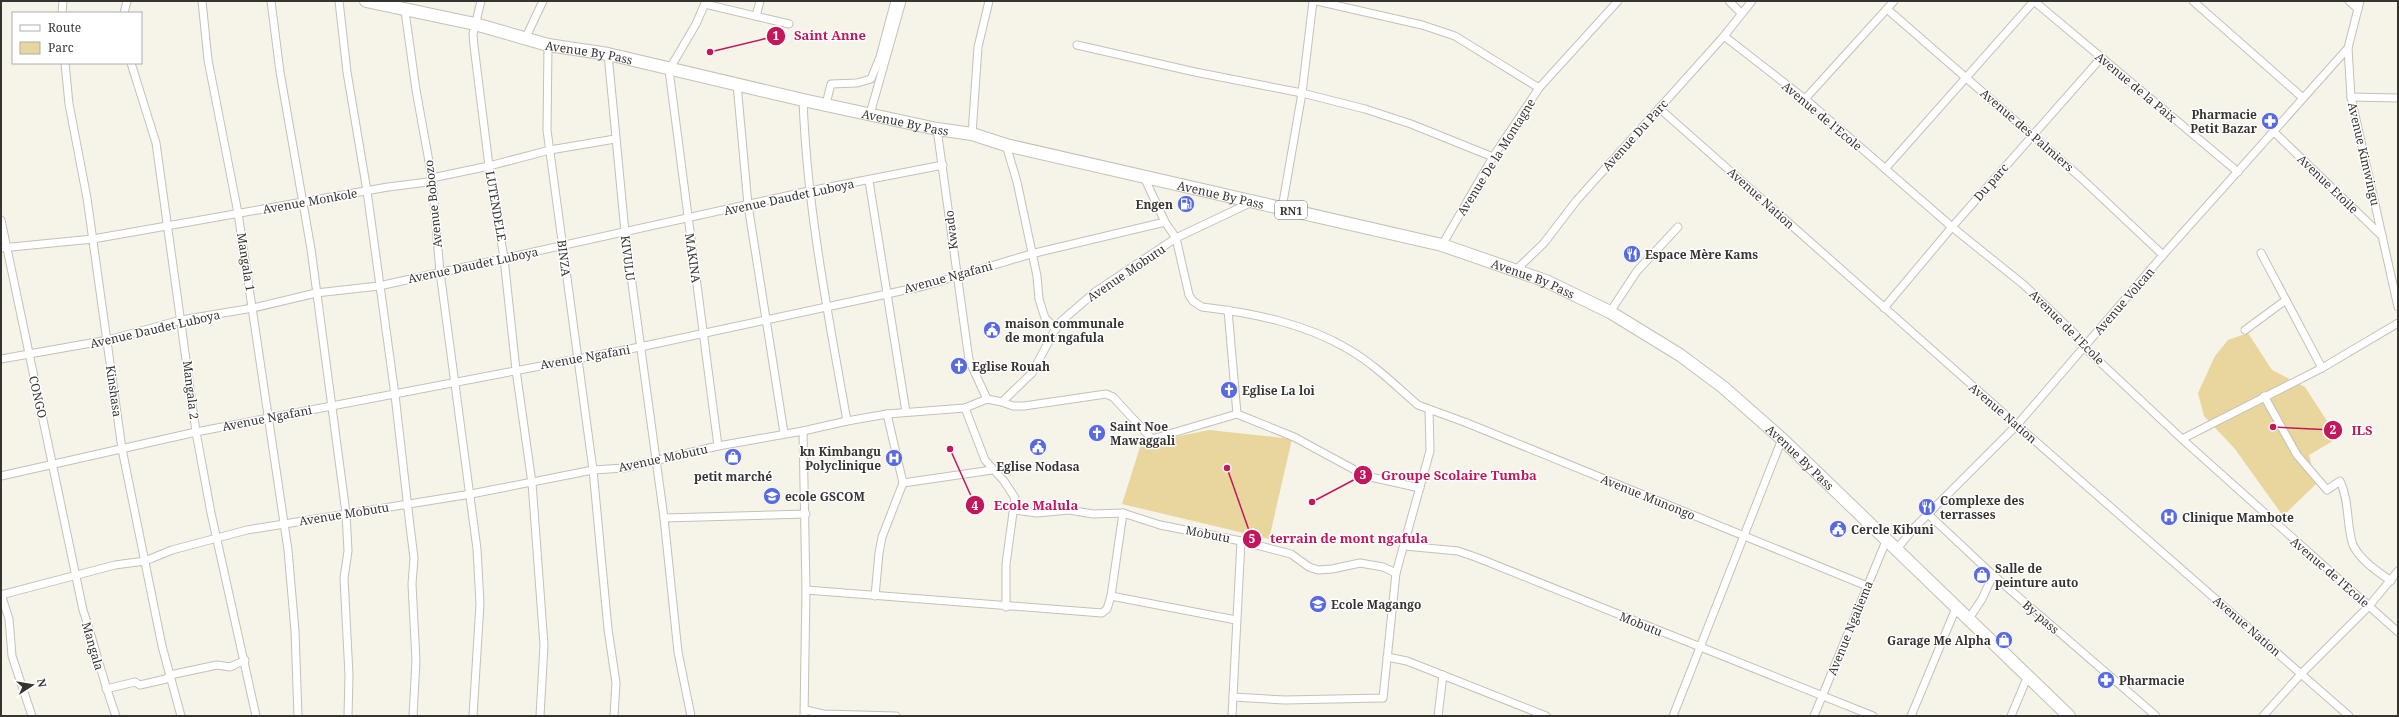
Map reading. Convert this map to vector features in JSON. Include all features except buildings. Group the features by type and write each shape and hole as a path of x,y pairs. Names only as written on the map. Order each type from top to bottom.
{"highway":[{"name":"Avenue By Pass","path":"366,1 380,2 405,11 475,24 548,44 608,54 669,70 803,100 937,129 972,134 1006,145 1256,201 1442,245 1518,270 1566,290 1610,312 1696,366 1782,440 2027,678 2069,716"}],"street":[{"path":"62,12 63,1"},
{"path":"124,12 126,1"},
{"name":"Mangala 1","path":"202,1 208,60 238,213 270,418 284,523 295,631 298,716"},
{"path":"271,1 280,72 304,202 346,514 348,551 344,578 349,675 348,716"},
{"path":"339,1 347,72 367,191 395,395 414,558 412,584 416,683 413,716"},
{"name":"LUTENDELE","path":"481,1 475,24 474,46 489,166 504,258 516,370 532,483 544,646 540,716"},
{"path":"526,37 543,1"},
{"path":"756,16 760,1"},
{"path":"826,104 831,84 857,83 871,79 880,57 895,1"},
{"path":"870,114 902,1"},
{"path":"972,134 978,47 989,1"},
{"path":"1282,208 1302,93 1313,1"},
{"path":"1316,1 1422,25 1455,36 1539,88"},
{"name":"Avenue De la Montagne","path":"1442,245 1493,157 1539,88 1618,1"},
{"path":"1729,1 1741,13"},
{"name":"Avenue Du Parc","path":"1518,270 1544,243 1577,200 1724,36 1752,1"},
{"path":"1804,99 1894,1"},
{"path":"1885,169 1968,78 2034,1"},
{"name":"Avenue de la Paix","path":"2034,1 2238,172"},
{"path":"2193,1 2303,98"},
{"path":"2349,1 2358,9"},
{"name":"Avenue Kimwingu","path":"2360,1 2348,48 2351,97 2398,307"},
{"path":"669,70 696,24 706,2 789,24"},
{"name":"Avenue des Palmiers","path":"1887,8 2032,135 2163,254"},
{"name":"Avenue Bobozo","path":"405,11 416,90 432,178 440,272 454,384 471,494 480,604 473,716"},
{"name":"Avenue de l'Ecole","path":"1724,36 1804,99 1952,227 2024,284 2076,335 2084,347 2182,439 2398,632"},
{"name":"BINZA","path":"548,44 546,130 550,150 593,470 608,629 616,683 614,716"},
{"path":"1077,45 1195,72 1302,93 1411,124 1493,157"},
{"name":"Avenue Volcan","path":"1896,550 1928,514 2017,425 2163,254 2348,48"},
{"name":"KIVULU","path":"608,54 614,139 625,232 655,461 664,518 678,652 691,716"},
{"name":"Du parc","path":"1884,308 1952,227 2101,58"},
{"name":"Kinshasa","path":"65,64 69,104 93,239 108,340 122,449 162,646 180,716"},
{"name":"Mangala 2","path":"131,64 156,143 182,320 196,432 216,538 256,716"},
{"name":"MAKINA","path":"669,70 718,446"},
{"path":"737,84 748,205 784,434"},
{"path":"2351,97 2398,98"},
{"path":"803,100 809,191 827,307 848,420"},
{"name":"Avenue Nation","path":"1659,108 1884,308 2349,716"},
{"name":"Kwado","path":"937,129 969,360 987,399"},
{"name":"Avenue Etoile","path":"2274,132 2382,236"},
{"name":"Avenue Monkole","path":"4,248 93,239 169,227 238,213 367,191 428,182 432,178 489,166 550,150 614,139"},
{"path":"1006,145 1017,182 1031,254 1037,276 1039,299 1045,318 1056,329"},
{"name":"Avenue Daudet Luboya","path":"1,359 108,340 182,320 253,308 316,293 379,286 625,232 688,220 809,191 869,181 943,165"},
{"path":"1144,177 1165,222 1176,238"},
{"path":"869,181 906,412"},
{"name":"Avenue Mobutu","path":"1002,402 1032,373 1058,324 1095,292 1176,238 1256,201"},
{"name":"CONGO","path":"1,220 4,248 76,574"},
{"name":"Avenue Ngafani","path":"1,476 196,432 331,405 454,384 516,370 640,347 704,332 827,307 887,292 924,286 957,274 1031,254 1165,222"},
{"path":"1610,312 1637,271 1678,227"},
{"name":"Avenue Munongo","path":"1176,238 1187,288 1193,301 1202,307 1228,310 1289,323 1348,349 1418,405 1467,423 1867,586"},
{"path":"2261,253 2322,368"},
{"path":"2245,330 2286,300"},
{"path":"1228,310 1237,414"},
{"path":"2182,439 2264,396 2322,368 2398,323"},
{"path":"987,399 1013,406 1024,406 1106,394 1113,397 1152,439 1237,414 1294,437 1366,476 1420,488"},
{"path":"2264,396 2298,454 2327,490 2340,481 2346,496 2354,545 2370,566 2391,581"},
{"name":"Avenue Mobutu","path":"1,594 115,565 145,561 172,550 216,538 284,523 471,494 593,470 624,468 718,446 803,431 848,420 906,412 965,408 987,399"},
{"path":"965,408 980,449 992,470 1011,490 1015,498 1006,564 1006,607"},
{"path":"1233,697 1285,700 1383,698 1396,573 1405,546 1430,451 1429,410"},
{"path":"875,596 878,553 882,537 902,483 887,414"},
{"path":"803,431 806,514 805,713 890,716"},
{"path":"1673,716 1782,440"},
{"path":"902,483 992,470"},
{"name":"Mobutu","path":"1014,510 1037,512 1069,510 1093,514 1123,513 1160,525 1241,541 1291,554 1309,567 1318,570 1332,569 1360,563 1383,567 1396,573"},
{"path":"806,590 1006,607 1102,613 1107,609 1111,596 1123,513"},
{"path":"664,518 806,514"},
{"name":"By-pass","path":"1928,514 1993,575 2156,716"},
{"path":"1232,716 1241,541"},
{"name":"Avenue Ngaliema","path":"1814,716 1886,541"},
{"name":"Mobutu","path":"1405,546 1458,551 1472,556 1822,697 1873,716"},
{"path":"2263,716 2301,674 2370,606 2398,571"},
{"name":"Mangala","path":"76,574 83,610 94,643 106,689 116,716"},
{"path":"1968,620 1982,599 1993,575"},
{"path":"1,594 9,619 12,656 32,716"},
{"path":"1111,596 1236,620"},
{"path":"1911,716 1956,608"},
{"path":"1387,657 1407,661 1546,716"},
{"path":"106,689 135,682 140,685 162,678 166,679 170,675 217,665 230,667 244,660"},
{"path":"1438,716 1443,675"},
{"path":"2011,716 2027,678"}],"green space":[{"path":"2248,333 2272,370 2305,387 2338,438 2309,455 2316,484 2283,516 2235,449 2204,416 2198,393 2215,356 2228,340"},
{"path":"1209,430 1292,439 1269,539 1122,504 1141,444"}],"place":[{"name":"Saint Anne","path":"710,52"},
{"name":"Pharmacie Petit Bazar","path":"2270,121"},
{"name":"Engen","path":"1186,204"},
{"name":"Espace Mère Kams","path":"1632,254"},
{"name":"maison communale de mont ngafula","path":"992,330"},
{"name":"Eglise Rouah","path":"959,366"},
{"name":"Eglise La loi","path":"1229,390"},
{"name":"ILS","path":"2273,427"},
{"name":"Saint Noe Mawaggali","path":"1097,433"},
{"name":"Eglise Nodasa","path":"1038,447"},
{"name":"Ecole Malula","path":"950,449"},
{"name":"petit marché","path":"733,457"},
{"name":"kn Kimbangu Polyclinique","path":"894,458"},
{"name":"terrain de mont ngafula","path":"1227,468"},
{"name":"ecole GSCOM","path":"772,496"},
{"name":"Groupe Scolaire Tumba","path":"1312,502"},
{"name":"Complexe des terrasses","path":"1927,507"},
{"name":"Clinique Mambote","path":"2169,517"},
{"name":"Cercle Kibuni","path":"1838,529"},
{"name":"Salle de peinture auto","path":"1982,575"},
{"name":"Ecole Magango","path":"1318,604"},
{"name":"Garage Me Alpha","path":"2004,640"},
{"name":"Pharmacie","path":"2106,680"}]}
